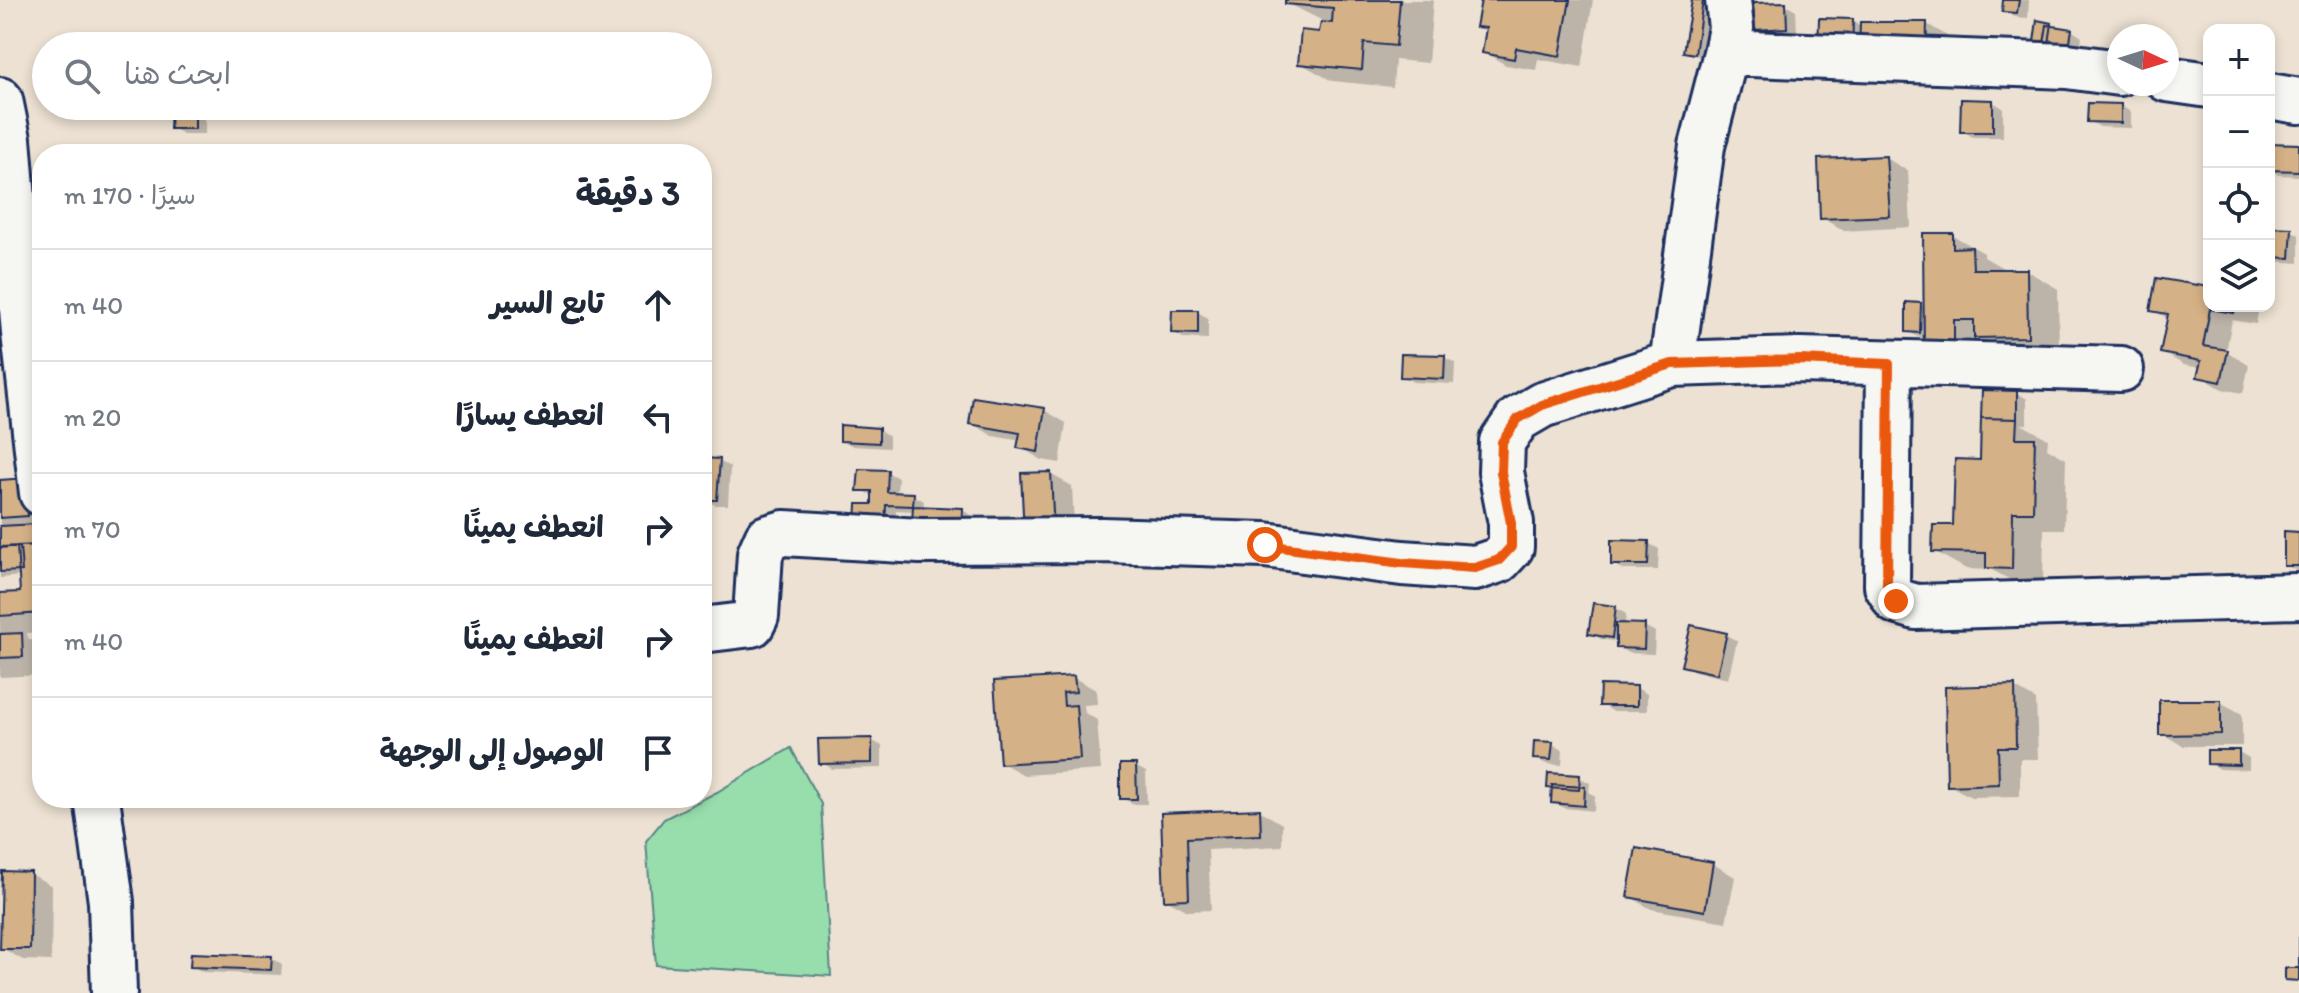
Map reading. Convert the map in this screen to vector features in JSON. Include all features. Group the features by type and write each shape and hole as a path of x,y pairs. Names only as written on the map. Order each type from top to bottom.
{"street":[{"path":"1672,364 1702,146 1731,28 1728,0"},
{"path":"1726,53 2067,66 2107,71"},
{"path":"2179,81 2203,84"},
{"path":"2275,97 2299,101"},
{"path":"0,100 8,139 32,404"},
{"path":"712,629 752,624 756,616 760,554 767,538 784,533 920,541 1102,540 1265,545 1402,563 1475,568 1499,560 1511,547 1511,523 1501,472 1502,442 1518,419 1542,405 1672,364 1800,360 2121,369"},
{"path":"1889,364 1887,586 1896,601 1916,607 2299,596"},
{"path":"98,808 111,902 114,993"}],"green space":[{"path":"791,748 821,804 831,976 656,965 646,841 664,819 686,808 712,808 712,795"}],"building":[{"path":"1285,0 1400,0 1396,46 1364,43 1362,70 1298,64 1301,30 1319,32 1321,22 1332,23 1333,8 1285,4"},
{"path":"1481,0 1570,0 1560,56 1516,48 1514,59 1482,53 1486,28 1476,27"},
{"path":"1692,0 1703,0 1695,54 1683,52"},
{"path":"2003,0 2019,0 2017,13 2002,12"},
{"path":"1786,2 1787,28 1755,30 1753,3"},
{"path":"1819,18 1853,19 1852,54 1818,53"},
{"path":"2037,20 2052,23 2047,58 2032,56"},
{"path":"1860,22 1927,22 1926,59 1859,57"},
{"path":"2047,25 2072,29 2066,66 2041,62"},
{"path":"1961,99 1993,100 1993,132 1960,132"},
{"path":"2088,103 2121,104 2121,123 2087,122"},
{"path":"170,120 195,120 195,129 170,129"},
{"path":"2275,143 2299,144 2299,171 2275,170"},
{"path":"1886,156 1890,216 1820,219 1818,159"},
{"path":"2275,227 2292,228 2290,258 2275,257"},
{"path":"1923,233 1953,233 1953,248 1972,247 1973,269 2027,269 2028,337 1974,338 1974,320 1954,320 1954,355 1924,355"},
{"path":"2156,278 2203,286 2203,312 2209,312 2203,346 2228,350 2221,382 2197,377 2201,361 2160,353 2168,314 2150,311"},
{"path":"1906,302 1921,303 1920,333 1906,332"},
{"path":"1172,310 1198,310 1198,334 1171,333"},
{"path":"0,342 11,342 11,368 0,368"},
{"path":"1401,354 1445,355 1444,379 1400,377"},
{"path":"1982,390 2017,391 2017,419 1981,418"},
{"path":"973,397 1045,408 1038,452 1017,448 1020,433 969,424"},
{"path":"1981,418 2017,419 2016,438 2035,438 2033,512 2013,512 2012,569 1986,568 1986,553 1932,552 1933,525 1953,525 1955,459 1980,460"},
{"path":"840,425 879,428 879,443 840,441"},
{"path":"712,459 720,459 717,500 712,500"},
{"path":"859,469 888,470 887,492 914,493 913,506 886,505 885,527 856,525 857,504 872,504 872,491 857,491"},
{"path":"1051,472 1054,533 1024,535 1021,473"},
{"path":"26,478 28,516 0,518 0,480"},
{"path":"913,506 963,508 961,543 911,541"},
{"path":"32,524 32,545 0,547 0,526"},
{"path":"2284,531 2299,532 2299,566 2284,566"},
{"path":"1611,540 1649,541 1648,565 1611,565"},
{"path":"32,545 32,614 0,616 0,593 20,592 17,546"},
{"path":"20,546 22,571 0,572 0,548"},
{"path":"1593,603 1616,606 1612,638 1588,634"},
{"path":"1616,623 1645,624 1644,649 1616,648"},
{"path":"1691,625 1727,633 1717,674 1681,666"},
{"path":"22,633 23,657 0,658 0,634"},
{"path":"1074,676 1076,692 1063,693 1064,706 1076,705 1080,759 1000,764 994,681"},
{"path":"1600,685 1637,686 1637,706 1599,706"},
{"path":"2015,685 2016,747 1998,747 1999,784 1947,786 1945,687"},
{"path":"2159,700 2221,700 2221,734 2159,735"},
{"path":"872,738 872,763 819,764 818,739"},
{"path":"1534,741 1553,742 1551,760 1533,759"},
{"path":"2207,750 2239,750 2239,765 2207,764"},
{"path":"1120,764 1136,764 1137,799 1120,799"},
{"path":"1548,773 1580,775 1579,790 1547,788"},
{"path":"1552,785 1585,787 1584,806 1551,803"},
{"path":"1260,809 1261,835 1187,838 1189,899 1164,900 1161,813"},
{"path":"1636,848 1713,862 1705,911 1627,897"},
{"path":"2,871 31,872 30,949 0,949"},
{"path":"191,953 272,956 271,970 190,967"},
{"path":"2285,968 2299,968 2299,981 2285,980"}],"route":[{"path":"1265,545 1402,563 1475,568 1499,560 1511,547 1511,523 1501,472 1502,442 1518,419 1542,405 1672,364 1800,360 1889,364 1887,586 1889,594 1896,601"}]}
